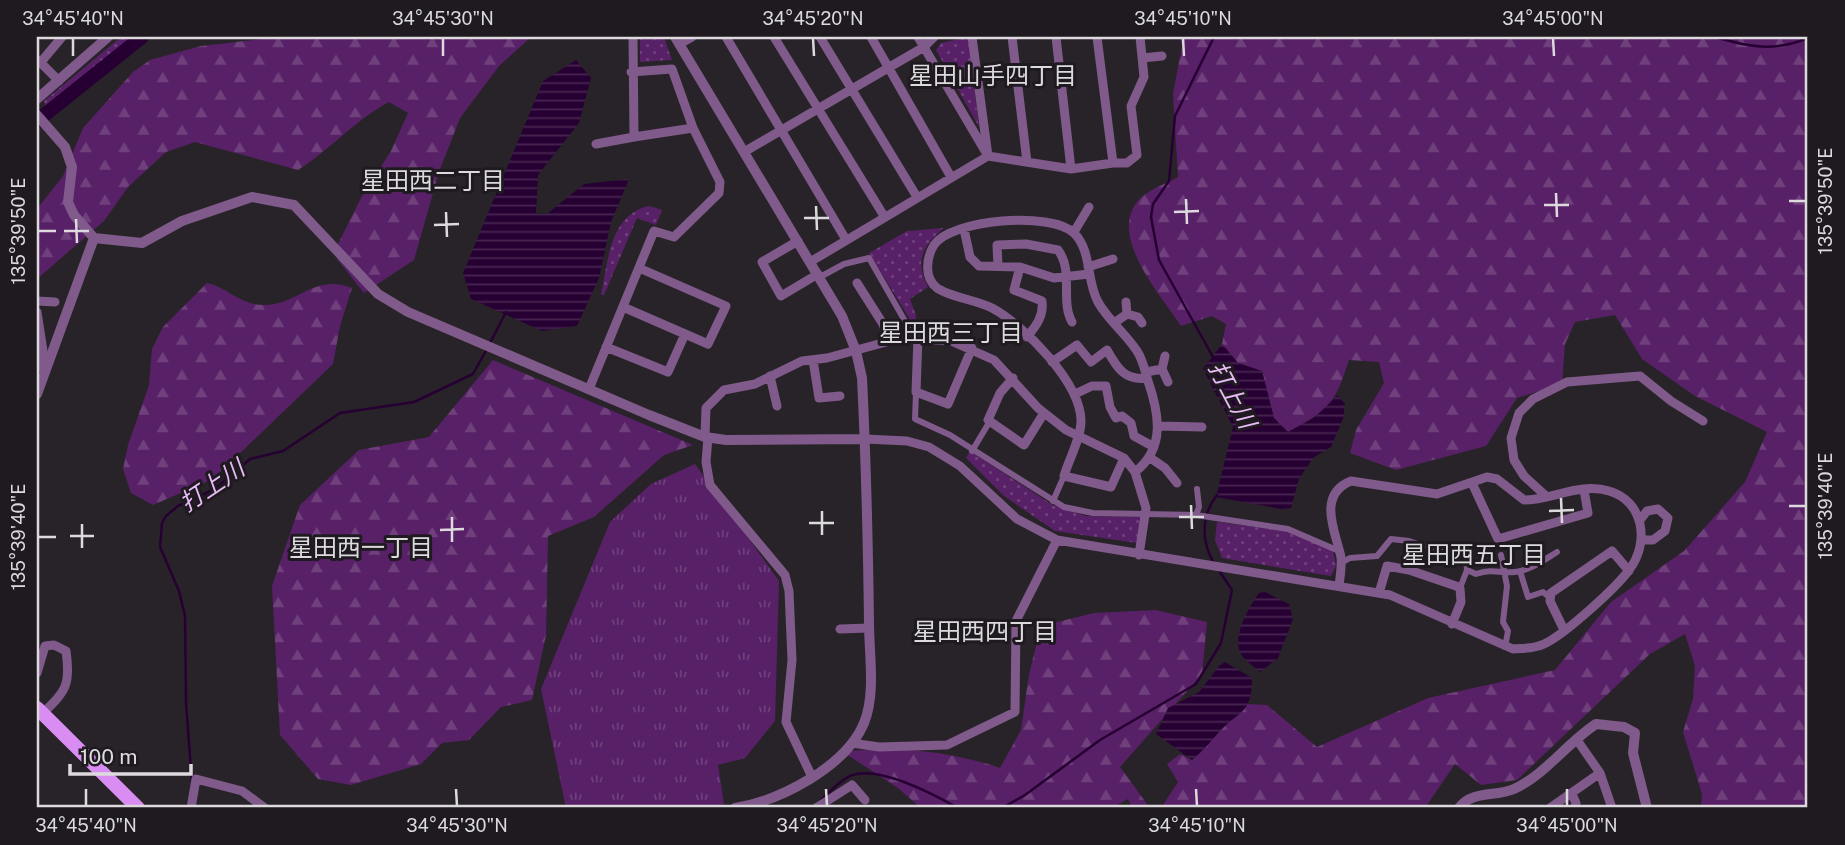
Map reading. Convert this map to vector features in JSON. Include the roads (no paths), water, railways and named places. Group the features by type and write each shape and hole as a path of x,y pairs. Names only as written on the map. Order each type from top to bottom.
{"main road":[{"path":"39,711 138,808"}],"street":[{"path":"59,80 39,61 62,37"},
{"path":"37,99 108,37"},
{"path":"632,37 634,137"},
{"path":"692,37 678,40 842,316 856,351 862,378 869,628 868,713 852,743 812,777 770,800 735,808"},
{"path":"726,37 845,238"},
{"path":"774,37 884,216"},
{"path":"820,37 917,197"},
{"path":"871,37 951,177"},
{"path":"918,37 988,156"},
{"path":"744,152 924,47 932,37"},
{"path":"972,37 988,156"},
{"path":"1013,37 1027,162"},
{"path":"1056,37 1071,169"},
{"path":"1097,37 1113,163"},
{"path":"810,261 988,156 1071,169 1127,163 1137,155 1132,106 1133,98 1143,85 1140,37"},
{"path":"1142,58 1162,56"},
{"path":"589,389 654,231 674,237 719,193 720,182 693,128 672,69 631,72"},
{"path":"39,118 65,146 72,167 68,202 74,215 94,238 142,243 182,222 252,197 294,205 378,294 408,312 706,437 740,442 906,440 929,446 960,466 1017,519 1057,540 1379,593 1505,647 1535,648 1564,631 1629,571 1641,540 1640,520 1626,500 1617,494 1584,490 1524,500 1497,479 1487,477 1437,494 1360,480 1342,484 1332,503 1330,516 1341,563 1339,586"},
{"path":"596,144 693,128"},
{"path":"1074,232 1089,206"},
{"path":"1053,501 1081,422 1074,394 1052,362 995,310 938,288 929,278 928,260 936,242 964,229 1006,220 1028,220 1055,223 1074,232 1082,244 1098,303 1139,353 1157,405 1159,426 1154,447 1135,472"},
{"path":"964,229 974,262 984,267 1020,267 1046,276 1066,278 1113,259"},
{"path":"40,368 94,238"},
{"path":"798,241 762,262 781,296 834,268 869,258 916,337 915,419 950,435 1053,501 1093,513 1196,515 1287,529 1339,551"},
{"path":"998,266 998,245 1055,247 1062,255 1069,292 1065,310 1072,322"},
{"path":"1020,267 1014,290 1042,301 1043,306 1037,324 1027,337"},
{"path":"623,307 708,344 726,306 639,268"},
{"path":"857,284 883,324 890,341"},
{"path":"37,301 55,302"},
{"path":"1126,302 1127,314"},
{"path":"37,312 43,351 37,394"},
{"path":"1114,323 1127,314 1138,317 1142,323"},
{"path":"606,347 668,372 685,334"},
{"path":"812,777 786,722 792,660 789,591 785,575 710,485 706,462 706,408 716,394 771,376 802,361 856,351 890,341 916,337 951,341 972,348 994,360 1044,413 1077,437 1124,458 1143,489 1145,515 1139,555"},
{"path":"1052,362 1077,345 1091,362 1107,351 1117,368 1128,377 1146,375 1162,369"},
{"path":"916,392 948,404 972,348"},
{"path":"1165,356 1162,369 1168,382"},
{"path":"813,360 819,398 841,396"},
{"path":"771,376 777,406"},
{"path":"1546,496 1519,469 1511,438 1514,425 1526,406 1567,382 1640,376 1671,401 1703,421"},
{"path":"972,451 990,421 995,402 1013,378"},
{"path":"1074,394 1092,386 1106,386 1110,407 1116,418 1122,416 1131,423 1134,436 1154,447"},
{"path":"990,421 1024,445 1044,413"},
{"path":"1159,426 1202,428"},
{"path":"1149,457 1165,468 1177,483"},
{"path":"1064,476 1111,487 1124,458"},
{"path":"1472,482 1498,540 1588,513 1584,490"},
{"path":"1196,489 1199,507 1196,515"},
{"path":"1640,520 1647,511 1658,509 1668,518 1665,531 1653,540 1641,540"},
{"path":"1341,563 1350,558 1377,556 1391,539 1409,541 1466,559 1467,570 1460,588 1461,602 1452,624"},
{"path":"852,743 879,747 947,745 964,740 1015,712 1016,621 1057,540"},
{"path":"1549,597 1612,551 1629,571"},
{"path":"1467,570 1476,573 1490,569 1520,571 1557,552"},
{"path":"1501,555 1507,586 1503,622 1508,631 1505,647"},
{"path":"1377,556 1386,567 1409,570 1460,588"},
{"path":"1379,593 1386,567"},
{"path":"1520,571 1528,597 1543,592 1549,597 1564,631"},
{"path":"840,629 869,628"},
{"path":"37,673 46,646 54,645 66,651 69,668 64,692 39,711"},
{"path":"1459,808 1472,798 1516,789 1559,757 1595,724 1631,729 1636,738 1633,753 1647,808"},
{"path":"1577,740 1600,773 1612,808"},
{"path":"1550,808 1600,773"},
{"path":"191,808 196,779 242,791 265,808"},
{"path":"816,808 852,785 865,800"},
{"path":"1572,794 1575,808"}],"water":[{"path":"576,60 591,78 579,123 538,175 536,214 547,214 584,184 629,179 611,222 599,278 577,326 542,331 471,299 463,273 543,81"},
{"path":"1222,344 1238,363 1262,371 1274,418 1288,432 1315,417 1338,395 1345,404 1343,419 1331,447 1313,458 1299,479 1291,508 1281,509 1216,497 1233,427 1203,369"},
{"path":"1265,592 1289,604 1293,619 1278,658 1260,672 1243,657 1238,642 1250,607 1259,593"},
{"path":"1225,662 1252,678 1250,699 1243,711 1192,760 1156,734 1168,708 1199,692"}],"waterway":[{"path":"37,121 142,37"},
{"name":"打上川","path":"1213,357 1159,260 1151,217 1153,204 1169,181 1175,116 1214,37"},
{"name":"打上川","path":"1715,37 1761,46 1784,45 1808,38"},
{"name":"打上川","path":"490,343 506,312"},
{"name":"打上川","path":"192,783 186,703 185,616 179,591 160,547 162,523 166,516 178,506 215,489 250,459 283,451 340,413 414,402 473,374 487,349"},
{"name":"打上川","path":"1214,563 1207,546 1205,529 1208,511 1217,495"},
{"name":"打上川","path":"1002,808 1025,795 1100,740 1196,684 1221,643 1232,590 1218,569"},
{"name":"打上川","path":"821,800 838,784 861,773 890,777 958,808"}],"district":[{"name":"星田山手四丁目","path":"993,76"},
{"name":"星田西二丁目","path":"433,181"},
{"name":"星田西三丁目","path":"951,333"},
{"name":"星田西一丁目","path":"361,548"},
{"name":"星田西五丁目","path":"1474,555"},
{"name":"星田西四丁目","path":"985,632"}]}
